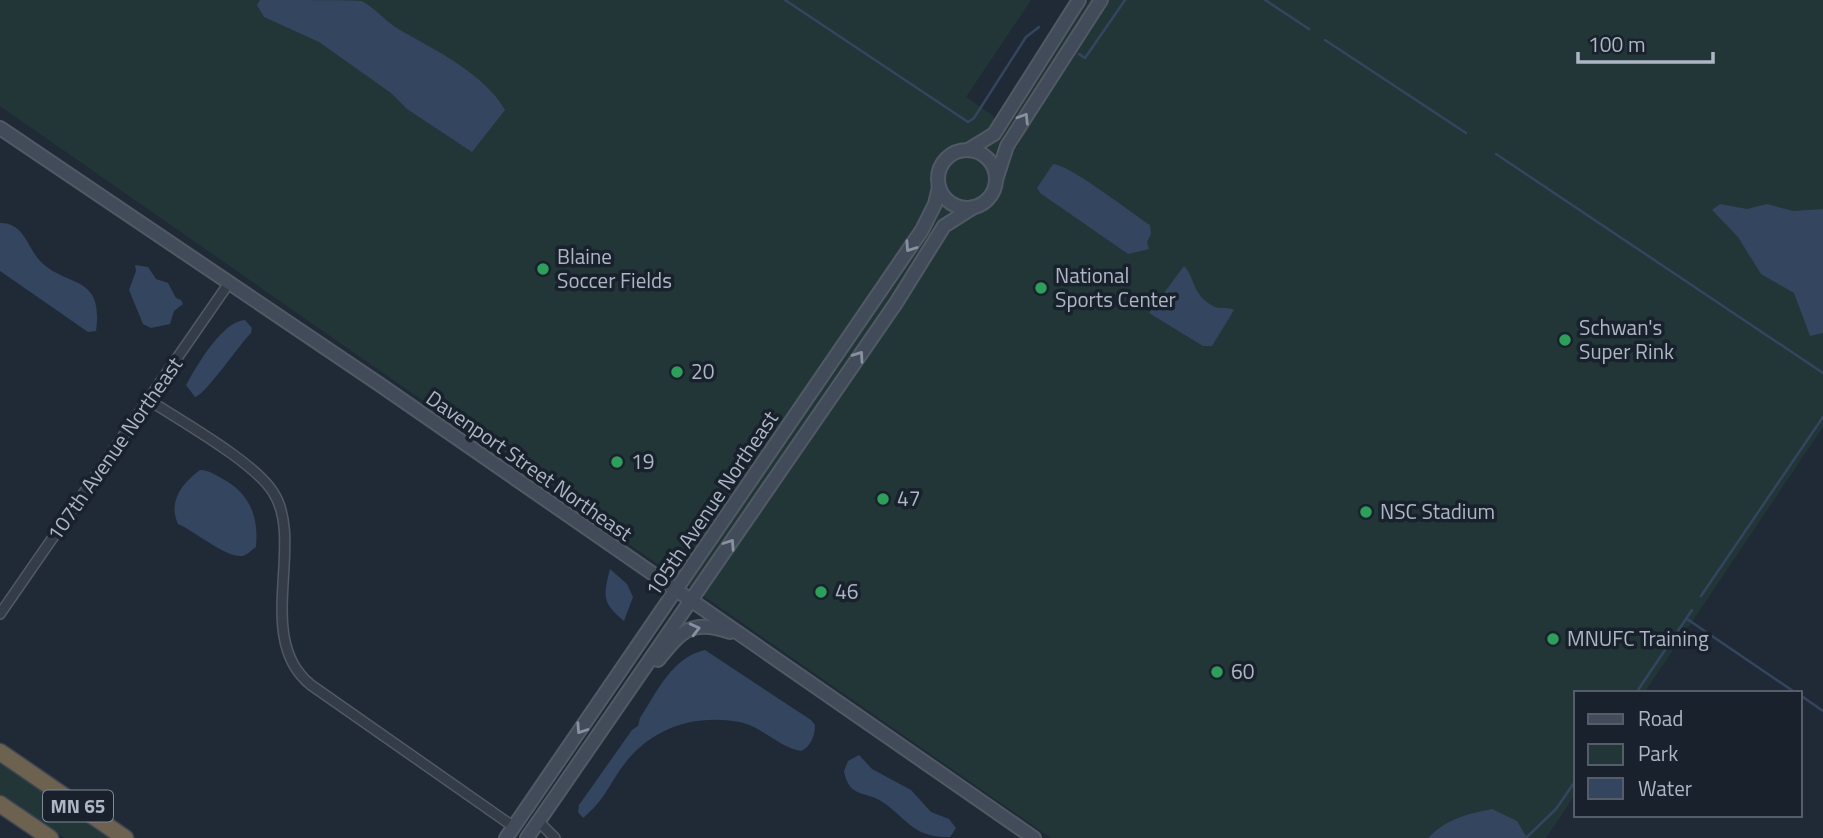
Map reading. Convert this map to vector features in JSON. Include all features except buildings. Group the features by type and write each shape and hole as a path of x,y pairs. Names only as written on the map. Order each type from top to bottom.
{"highway":[{"name":"MN 65","path":"0,752 125,838"},
{"name":"MN 65","path":"0,804 50,838"}],"street":[{"name":"105th Avenue Northeast","path":"510,833 922,230 935,204 942,166 948,157 968,150 994,134 1079,0"},
{"name":"105th Avenue Northeast","path":"527,838 896,303 944,226 989,198 1007,146 1101,0"},
{"name":"Davenport Street Northeast","path":"0,128 748,639 800,678 1034,838"},
{"path":"968,150 986,157 992,164 996,180"},
{"path":"939,187 949,202 965,208 974,207"},
{"name":"107th Avenue Northeast","path":"0,614 229,283"},
{"path":"149,400 257,475 275,494 282,516 285,645 295,670 311,685 510,833"},
{"path":"614,711 680,634 691,628 709,626 748,639"},
{"path":"538,821 555,838"}],"green space":[{"name":"National Sports Center","path":"0,0 1031,0 966,97 992,115 1004,130 1089,0 1095,0 1006,133 1017,148 1032,106 1101,0 1823,0 1823,427 1645,691 1574,691 1574,796 1546,838 1051,838 0,106"},
{"path":"0,761 112,838 65,838 0,794"}],"water":[{"path":"260,0 362,1 395,27 472,74 496,97 505,110 472,152 407,109 391,93 319,42 264,17 257,5"},
{"path":"1053,164 1087,181 1150,225 1151,234 1147,242 1149,249 1128,254 1040,193 1037,188"},
{"path":"1720,204 1747,209 1767,204 1793,211 1823,209 1823,333 1810,336 1794,293 1761,274 1738,237 1712,210"},
{"path":"0,223 15,227 41,262 51,270 89,291 95,300 96,331 88,332 0,271"},
{"path":"135,265 148,267 156,279 168,283 176,298 181,300 183,304 174,311 170,324 151,328 143,324 129,290 136,271"},
{"path":"1184,266 1206,302 1234,310 1212,346 1203,346 1149,313"},
{"path":"245,320 252,328 251,333 207,387 195,397 186,385 203,357 227,328"},
{"path":"200,470 211,472 231,484 239,490 250,506 257,536 256,547 246,555 235,555 218,548 178,524 175,508 178,494 187,481"},
{"path":"610,569 627,584 633,597 624,621 608,604 606,598"},
{"path":"705,650 811,720 815,729 810,743 801,751 793,749 747,724 720,720 702,720 668,729 639,748 598,803 583,818 578,812 579,805 632,730 638,726 640,718 666,677 683,660"},
{"path":"859,755 872,769 911,790 931,812 949,819 956,828 950,837 938,837 920,831 884,803 854,790 846,780 844,771 848,761"},
{"path":"1492,809 1517,821 1527,838 1428,838 1457,818"}],"waterway":[{"path":"785,0 968,122 974,118 1026,37 1039,27"},
{"path":"1079,54 1085,58 1125,0"},
{"path":"1265,0 1309,29"},
{"path":"1325,40 1466,133"},
{"path":"1496,154 1823,373"},
{"path":"1701,596 1823,417"},
{"path":"1637,691 1692,610"},
{"path":"1687,619 1793,691"},
{"path":"1802,696 1823,711"},
{"path":"1526,838 1556,809 1574,783"}],"place":[{"name":"Blaine Soccer Fields","path":"543,269"},
{"name":"National Sports Center","path":"1041,288"},
{"name":"Schwan's Super Rink","path":"1565,340"},
{"name":"20","path":"677,372"},
{"name":"19","path":"617,462"},
{"name":"47","path":"883,499"},
{"name":"NSC Stadium","path":"1366,512"},
{"name":"46","path":"821,592"},
{"name":"MNUFC Training","path":"1553,639"},
{"name":"60","path":"1217,672"}]}
